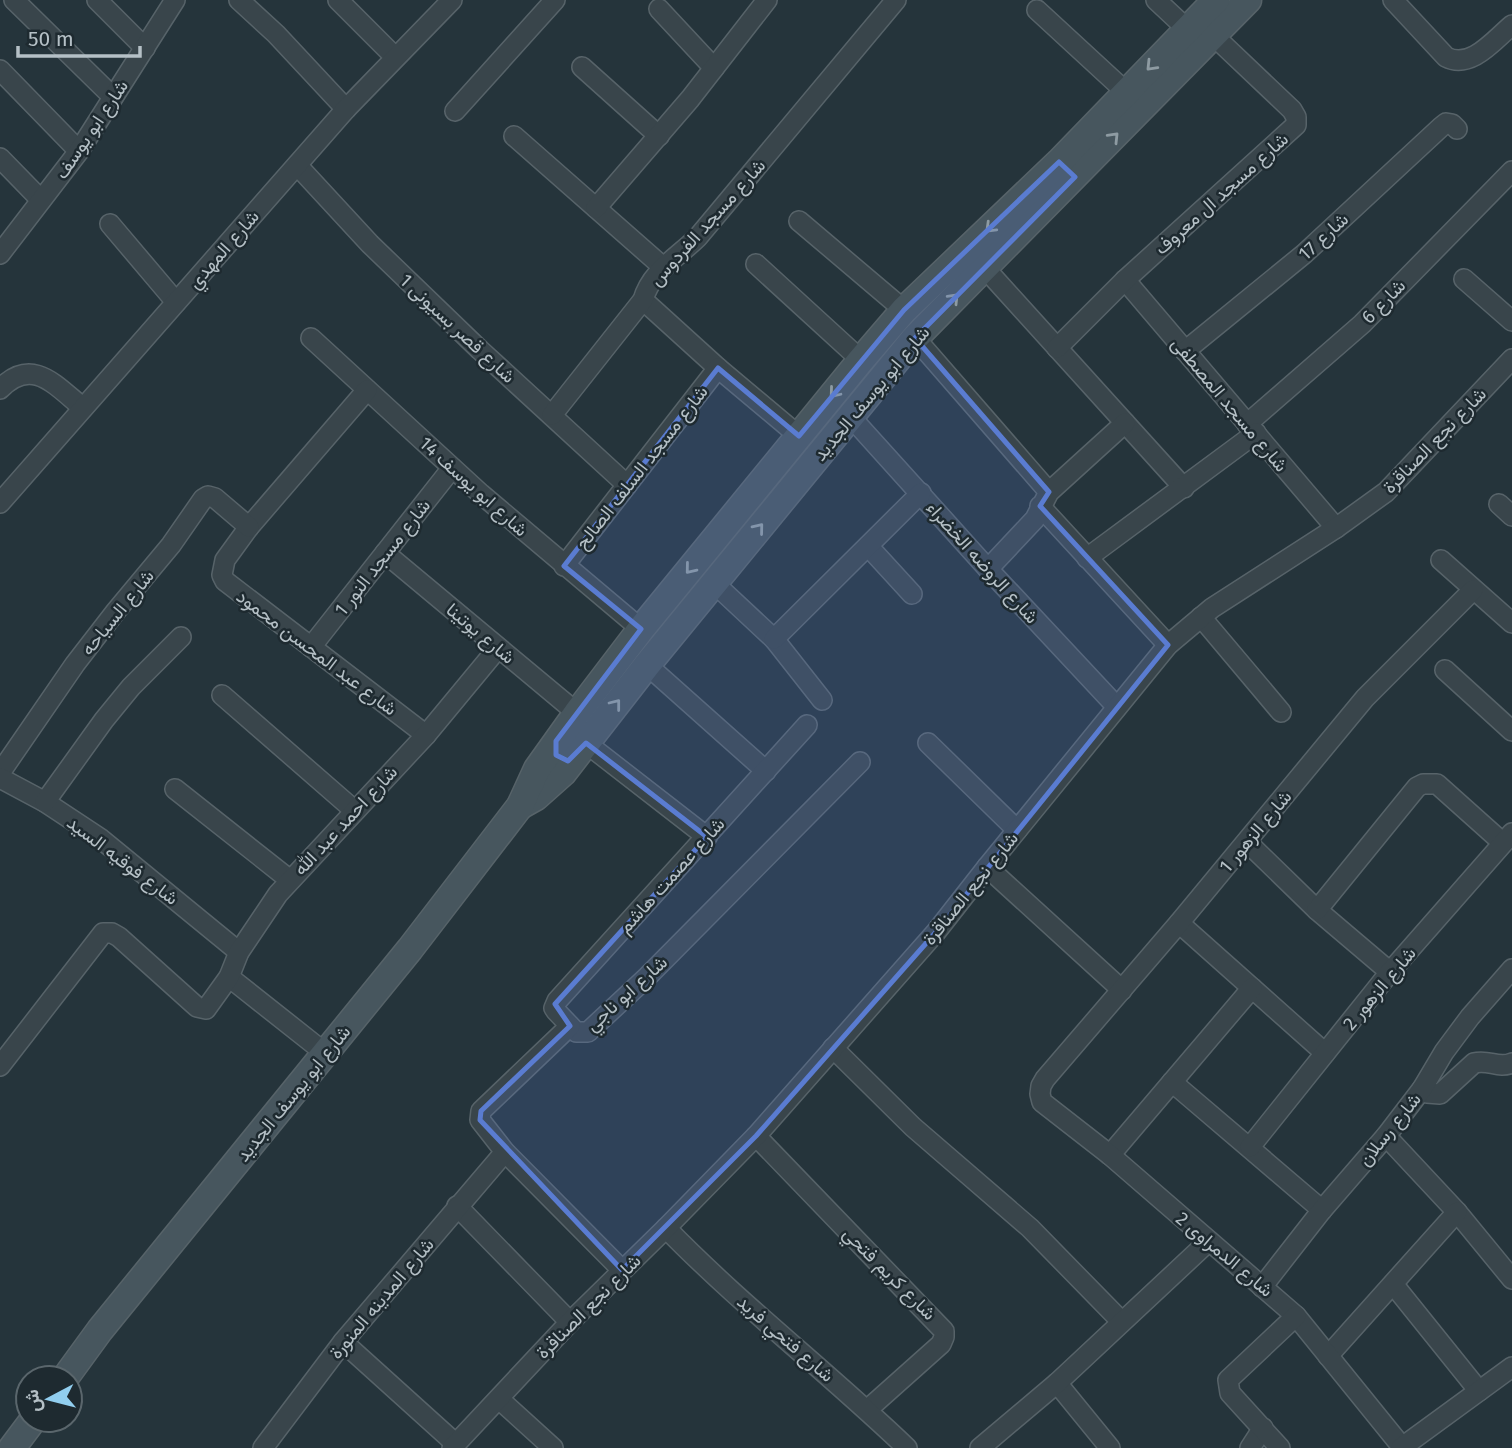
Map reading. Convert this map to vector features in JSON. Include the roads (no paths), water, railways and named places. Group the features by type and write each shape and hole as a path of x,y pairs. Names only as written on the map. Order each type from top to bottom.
{"street":[{"path":"14,0 113,97"},
{"path":"97,0 145,48"},
{"name":"شارع ابو يوسف","path":"2,246 79,151 175,0"},
{"path":"239,0 276,34 346,109"},
{"path":"338,0 395,57"},
{"name":"شارع المهدي","path":"0,503 346,109 452,0"},
{"path":"596,208 659,136 767,0"},
{"name":"شارع مسجد الفردوس","path":"552,415 643,300 663,267 698,237 896,0"},
{"path":"1156,0 1187,29"},
{"name":"شارع ابو يوسف الجديد","path":"75,1364 410,949 520,806 550,786 572,748 647,664 915,338 984,267 1067,169 1126,92 1216,0"},
{"name":"شارع ابو يوسف الجديد","path":"572,748 577,713 641,629 904,310 1067,169 1214,36 1248,0"},
{"path":"1393,0 1446,57 1455,61 1465,61 1474,56 1512,25"},
{"path":"455,111 553,1"},
{"path":"659,9 714,68"},
{"path":"1037,10 1126,92"},
{"name":"شارع مسجد ال معروف","path":"1057,348 1125,280 1296,125 1292,110 1214,36"},
{"path":"582,67 659,136"},
{"path":"0,70 79,151"},
{"name":"شارع 17","path":"1185,351 1262,291 1441,127 1446,123 1457,129"},
{"path":"514,136 663,267"},
{"path":"0,158 41,200"},
{"name":"شارع قصر بسيونى 1","path":"297,165 370,244 627,485"},
{"name":"شارع 6","path":"1087,558 1184,488 1251,429 1362,324 1512,171"},
{"path":"799,221 904,310"},
{"path":"110,224 176,302"},
{"path":"756,264 861,360"},
{"path":"984,267 1184,488"},
{"path":"1464,279 1512,321"},
{"name":"شارع مسجد المصطفى","path":"1125,280 1336,528"},
{"path":"643,300 799,436"},
{"name":"شارع ابو يوسف 14","path":"311,338 452,468 641,629"},
{"path":"915,338 1044,499 1087,558 1168,645"},
{"name":"شارع نجع الصناقرة","path":"454,1446 570,1322 755,1136 936,932 1168,645 1237,590 1336,528 1386,492 1512,359"},
{"name":"شارع مسجد السلف الصالح","path":"564,566 718,368"},
{"path":"4,385 18,375 31,373 43,376 82,407"},
{"path":"248,527 368,390"},
{"name":"شارع الروضه الخضراء","path":"850,416 1117,707"},
{"path":"988,569 1035,519 1044,499 1125,423"},
{"name":"شارع مسجد النور 1","path":"311,647 452,468"},
{"path":"774,639 921,493"},
{"name":"شارع السياحه","path":"0,776 82,655 171,545 203,499 208,496 215,498 248,527"},
{"name":"شارع عبد المحسن محمود","path":"248,527 225,560 222,575 225,582 426,735"},
{"path":"868,546 912,594"},
{"name":"شارع يوتينا","path":"385,553 577,713"},
{"path":"1441,561 1512,623"},
{"path":"714,583 774,639 822,700"},
{"name":"شارع الزهور 1","path":"1045,1079 1247,842 1364,698 1473,590"},
{"path":"1200,617 1281,712"},
{"path":"45,802 131,687 181,637"},
{"name":"شارع احمد عبد الله","path":"0,1066 103,933 112,933 197,1007 202,1009 210,1005 229,977 239,952 259,920 290,880 426,735 498,648"},
{"path":"647,664 766,771"},
{"path":"1445,670 1512,731"},
{"path":"222,695 354,810"},
{"name":"شارع عصمت هاشم","path":"570,1026 554,1008 557,1000 807,725"},
{"path":"928,743 1017,830"},
{"path":"572,748 707,836"},
{"name":"شارع ابو ناجي","path":"622,1270 505,1152 481,1123 481,1111 570,1026 580,1033 588,1032 647,977 860,762"},
{"name":"شارع فوقيه السيد","path":"0,776 45,802 128,859 239,952"},
{"path":"1317,909 1417,787 1430,783 1437,785 1508,838"},
{"path":"175,789 290,880"},
{"name":"شارع الزهور 2","path":"1250,1147 1390,972 1508,838"},
{"path":"1247,842 1317,909 1390,972"},
{"path":"987,867 1122,990"},
{"path":"1179,923 1325,1053"},
{"name":"شارع رسلان","path":"1262,1287 1322,1210 1386,1136 1422,1089 1444,1052 1470,1017 1512,969"},
{"path":"229,977 325,1053"},
{"path":"1110,1155 1252,989"},
{"path":"833,1048 913,1127 1030,1228 1121,1321"},
{"path":"1422,1089 1427,1093 1445,1092 1474,1063 1482,1061 1505,1066 1512,1063"},
{"name":"شارع الدمراوى 2","path":"1045,1079 1040,1094 1042,1102 1110,1155 1296,1316 1402,1448"},
{"path":"1172,1082 1322,1210"},
{"name":"شارع كريم فتحي","path":"755,1136 944,1331 941,1343 867,1410"},
{"path":"1386,1136 1457,1212 1512,1279"},
{"name":"شارع المدينه المنورة","path":"263,1448 343,1342 505,1152"},
{"path":"457,1206 570,1322"},
{"path":"1328,1356 1457,1212"},
{"name":"شارع فتحي فريد","path":"666,1228 698,1261 907,1448"},
{"path":"980,1448 1057,1383 1209,1241"},
{"path":"1394,1284 1479,1391"},
{"path":"1280,1448 1230,1393 1229,1376 1296,1316"},
{"path":"343,1342 454,1446"},
{"path":"1402,1448 1512,1367"},
{"path":"1057,1383 1110,1448"},
{"path":"499,1399 553,1448"},
{"path":"1250,1448 1263,1428"}]}
